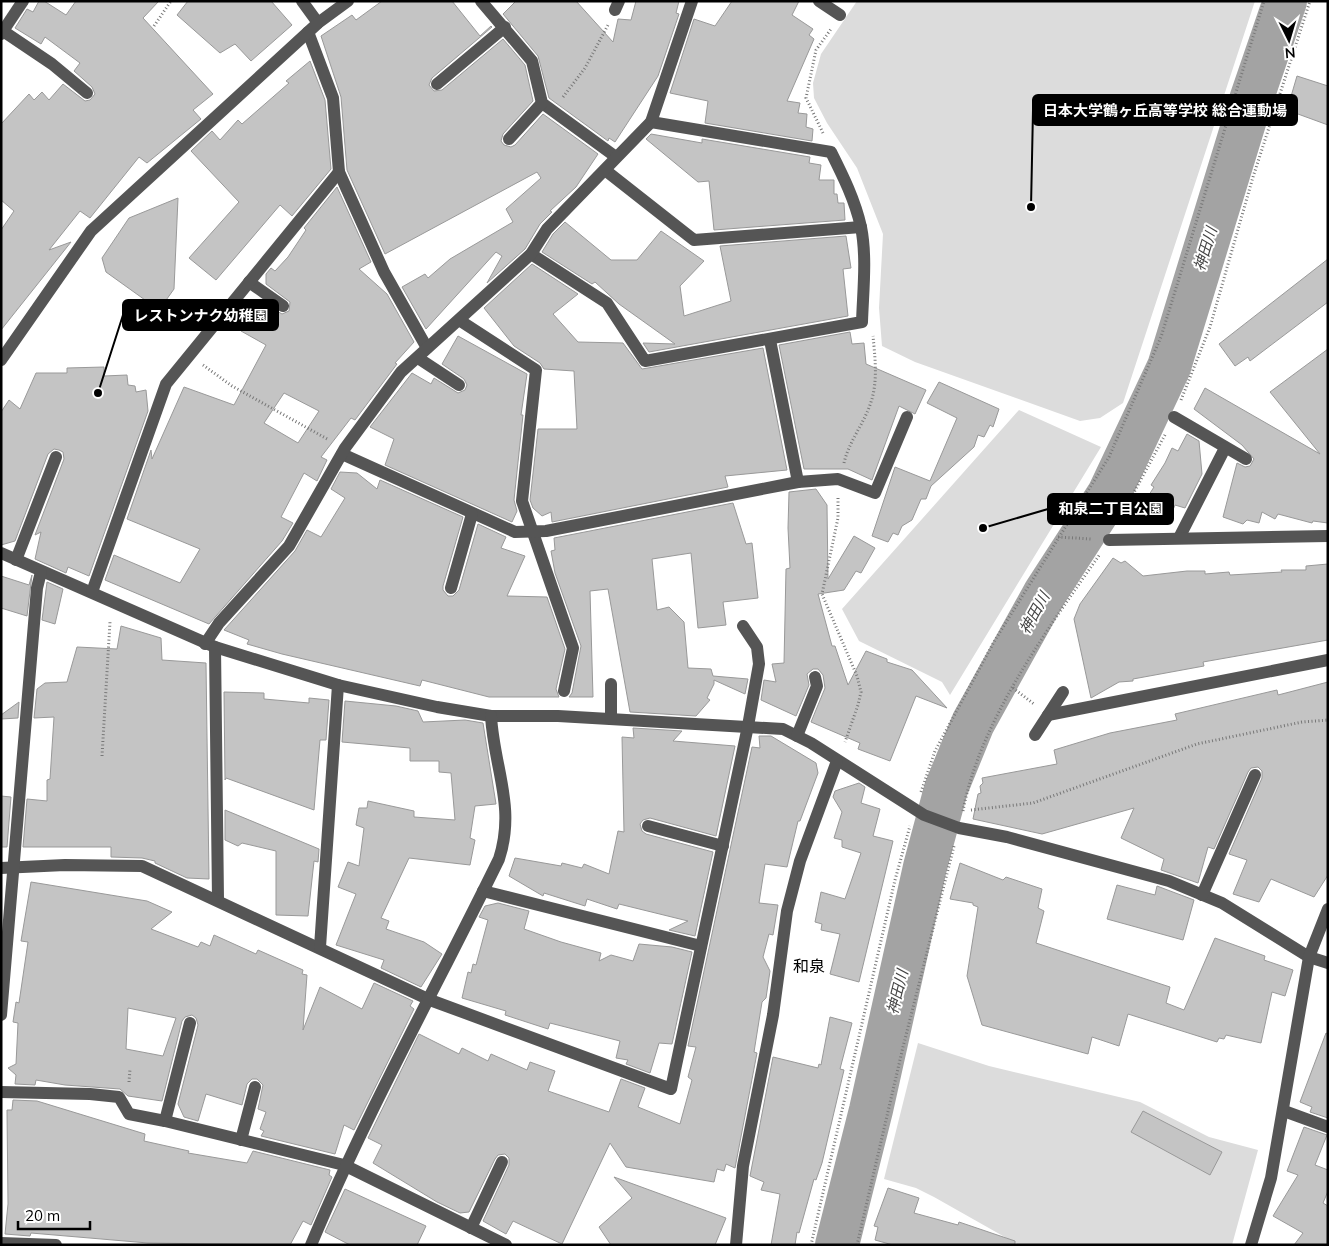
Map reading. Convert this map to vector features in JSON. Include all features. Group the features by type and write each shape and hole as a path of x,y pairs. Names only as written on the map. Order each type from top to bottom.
{"street":[{"path":"23,1 2,32 52,64 87,93"},
{"path":"302,1 318,23"},
{"path":"1,360 90,231 318,23 348,1"},
{"path":"481,1 532,61 547,107 616,157"},
{"path":"218,899 210,646 219,623 290,546 343,451 401,372 532,254 547,229 651,122 692,1"},
{"path":"819,1 840,15"},
{"path":"437,84 505,27"},
{"path":"308,32 333,98 339,172 384,272 427,348"},
{"path":"509,139 547,107"},
{"path":"532,254 606,303 645,360 770,340 862,322 863,249 861,226 849,189 830,152 651,122"},
{"path":"604,170 694,240 861,226"},
{"path":"92,592 166,384 339,172"},
{"path":"249,282 283,306"},
{"path":"459,320 536,370 522,501 573,648 564,691"},
{"path":"770,340 798,482"},
{"path":"418,358 459,385"},
{"path":"343,451 472,514 515,532 532,531 546,530 798,482 838,479 875,493 907,417"},
{"path":"1174,417 1224,448 1246,459"},
{"path":"1179,538 1224,448"},
{"path":"16,560 56,458"},
{"path":"451,588 472,514"},
{"path":"1104,540 1328,536"},
{"path":"1,553 210,646 338,685 437,708 491,716 611,719 748,726 784,730 797,736 919,812 955,826 1007,837 1159,879 1222,903 1309,957 1328,963"},
{"path":"1,1015 7,868 37,588 41,572"},
{"path":"7,868 65,864 142,866 218,899 430,1000 671,1089 748,726 759,664 757,647 743,626"},
{"path":"1048,715 1328,660"},
{"path":"797,736 817,686 815,677"},
{"path":"611,684 611,719"},
{"path":"320,947 338,685"},
{"path":"1035,735 1063,692"},
{"path":"311,1245 344,1165 430,1000 499,859 506,838 507,818 491,716"},
{"path":"736,1245 743,1166 773,1014 787,911 800,861 837,761"},
{"path":"1202,895 1256,775"},
{"path":"648,826 722,846"},
{"path":"483,891 701,946"},
{"path":"1251,1245 1271,1178 1309,957 1328,909"},
{"path":"165,1121 190,1023"},
{"path":"242,1140 255,1087"},
{"path":"1,1092 90,1094 119,1097 129,1114 344,1165 506,1245"},
{"path":"1284,1110 1328,1127"},
{"path":"471,1228 502,1162"},
{"path":"1,1243 56,1245"}],"path":[{"path":"154,26 171,1"},
{"path":"811,1245 895,880 919,812 939,742 995,640 1109,457 1161,337 1264,1"},
{"path":"857,1245 955,826 962,811 968,784 986,737 1013,688 1104,540 1174,417 1210,326 1253,177 1310,1"},
{"path":"547,107 585,68 617,6"},
{"path":"830,152 821,125 806,98 816,50 840,15"},
{"path":"837,761 858,705 860,692 854,667 822,594 838,518 838,479 847,452 871,403 875,379 872,329 862,322"},
{"path":"189,355 232,386 343,451"},
{"path":"1058,537 1104,540"},
{"path":"102,756 112,601"},
{"path":"1013,688 1048,715"},
{"path":"962,811 1033,803 1197,744 1302,722 1328,720"}],"shaded area":[{"path":"857,1 1255,1 1123,403 1100,418 1080,421 915,362 882,346 879,308 883,234 857,168 827,123 814,98 813,83 821,54"},
{"path":"1019,410 1101,447 950,695 942,682 859,641 842,609"},
{"path":"918,1043 989,1066 1140,1102 1209,1137 1258,1150 1232,1245 1019,1245 916,1188 884,1179"}],"building":[{"path":"39,1 44,1 66,15 76,1 159,1 143,18 213,94 193,110 201,119 147,163 139,157 90,218 80,211 49,250 71,242 1,330 1,230 14,211 1,200 1,124 29,94 34,100 42,92 49,100 63,84 85,101 90,100 95,94 92,87 74,71 80,63 45,37 41,44 15,28 27,9 33,12"},
{"path":"188,1 271,1 292,25 251,61 235,44 220,53 177,15"},
{"path":"382,1 452,1 480,36 492,27 432,78 429,85 434,91 442,90 503,39 525,65 533,101 503,134 501,141 504,145 511,147 515,145 543,114 598,154 576,187 550,211 552,212 540,224 525,249 487,283 502,256 496,252 426,329 402,287 425,274 428,278 450,259 513,222 506,209 541,178 537,172 385,254 347,170 341,97 321,36 352,15 356,20"},
{"path":"516,1 576,1 613,42 618,19 631,20 636,1 679,1 676,13 679,14 658,76 615,142 609,138 608,141 549,98 538,56 503,14"},
{"path":"732,1 799,1 792,15 813,29 809,35 814,39 787,101 800,103 798,113 807,114 806,127 813,129 812,141 705,123 708,101 670,93 694,19 715,26"},
{"path":"310,61 325,100 331,169 292,216 280,205 216,280 189,258 239,202 191,151 212,131 220,140 238,120 242,124 289,83 286,81"},
{"path":"1297,76 1328,86 1328,125 1287,110"},
{"path":"651,134 702,143 702,139 810,157 809,163 821,165 819,180 834,180 834,194 837,194 838,203 844,203 845,220 714,230 709,181 698,182 646,139"},
{"path":"337,187 371,262 359,269 387,294 414,342 395,363 397,364 355,420 351,418 321,457 327,460 317,481 304,473 281,517 293,523 282,541 209,624 105,580 114,555 180,583 200,549 127,519 151,450 152,459 184,387 234,405 266,345 241,331 245,323 237,319 250,302 268,312 267,305 282,314 289,311 290,302 266,284 266,274 271,268 275,271 288,257 306,230 304,228","holes":["284,393 319,411 298,443 264,423"]},
{"path":"178,198 174,289 159,310 106,272 102,258 129,218"},
{"path":"565,222 611,260 637,260 661,231 704,261 680,286 684,316 731,301 720,246 846,236 851,268 843,269 848,316 649,352 643,343 675,344 619,304 595,282 592,284 542,252 553,234"},
{"path":"1328,259 1328,302 1250,361 1248,357 1235,366 1219,344"},
{"path":"532,264 578,294 553,314 578,342 623,343 642,369 763,348 787,470 725,476 728,487 552,522 551,512 542,516 533,508 530,500 538,429 577,429 574,371 544,369 540,363 514,346 484,308"},
{"path":"850,332 852,344 864,343 866,364 926,390 915,414 899,406 872,480 848,469 804,469 779,345"},
{"path":"458,336 527,374 521,415 523,415 514,500 517,511 512,522 385,465 394,439 370,427 412,373 431,384 434,378 458,393 465,390 467,385 464,379 442,364"},
{"path":"1328,349 1328,523 1313,521 1312,523 1278,514 1275,519 1262,512 1259,523 1247,520 1243,524 1223,517 1237,463 1245,467 1250,466 1254,459 1242,445 1194,409 1205,388 1320,454 1270,392"},
{"path":"104,367 104,376 127,375 128,385 135,386 136,392 146,390 148,411 89,576 68,567 66,573 35,559 41,532 35,535 64,459 63,452 59,450 54,449 48,454 15,541 1,545 1,412 9,400 20,409 36,373 67,373 67,368"},
{"path":"939,382 999,409 993,427 990,425 984,437 978,435 974,447 931,486 926,499 921,499 912,520 902,526 898,535 893,533 888,542 872,536 895,467 930,481 957,418 927,403"},
{"path":"1187,434 1199,441 1202,474 1185,508 1175,505 1168,522 1156,516 1131,523 1154,487 1151,485 1172,448 1178,451"},
{"path":"340,472 357,473 377,489 380,480 463,517 443,586 443,590 448,596 453,596 459,590 478,524 506,537 501,548 525,556 507,596 547,597 565,649 556,689 559,697 489,697 422,680 420,686 247,644 249,640 224,630 295,551 307,530 321,537 345,498 331,489"},
{"path":"816,489 827,505 828,579 854,536 875,548 861,573 856,571 844,590 818,594 832,646 835,646 848,685 866,651 887,659 887,662 912,670 947,708 916,696 890,761 858,749 860,743 811,722 825,688 823,675 818,669 813,669 807,674 809,685 796,716 761,700 764,680 776,682 772,664 784,663 786,569 790,568 789,492"},
{"path":"733,503 746,544 752,543 758,598 723,602 726,625 698,628 691,553 652,559 657,610 669,607 684,622 688,668 711,669 713,676 748,679 745,694 714,680 707,698 710,700 696,716 630,712 608,589 590,591 593,697 569,697 572,693 581,646 555,573 551,551 555,550 554,538"},
{"path":"1113,558 1121,563 1125,561 1143,576 1187,571 1205,571 1205,574 1229,572 1230,575 1282,572 1281,570 1306,570 1306,566 1328,564 1328,640 1203,662 1204,666 1133,679 1133,681 1119,682 1091,698 1074,619 1080,604"},
{"path":"32,575 27,616 1,608 1,576 29,585"},
{"path":"47,582 63,589 55,624 42,620"},
{"path":"121,626 161,638 162,660 206,663 209,879 187,878 155,863 155,861 142,858 111,857 111,847 23,847 27,799 47,801 47,780 50,779 54,717 34,718 37,689 45,683 67,682 77,647 117,649"},
{"path":"1328,682 1328,875 1314,897 1271,879 1259,902 1233,894 1247,860 1229,854 1262,778 1262,771 1258,767 1251,768 1248,772 1214,849 1208,847 1198,883 1161,870 1164,859 1121,838 1134,808 1042,834 973,819 978,794 981,793 982,778 1057,764 1054,750 1110,733 1177,720 1175,714 1277,690 1278,695"},
{"path":"224,692 264,693 264,699 309,703 309,698 329,700 326,740 320,740 314,810 226,778 225,780"},
{"path":"345,701 396,706 418,711 423,722 465,720 483,723 496,804 475,806 470,838 475,840 470,865 409,858 381,918 389,921 386,929 424,942 442,954 421,987 381,968 384,960 336,945 356,894 338,887 348,862 359,866 364,828 356,825 359,808 367,808 368,801 414,811 414,817 455,820 451,773 439,772 439,761 410,761 410,748 342,742"},
{"path":"19,702 18,718 1,719 1,715"},
{"path":"633,728 682,731 673,741 735,746 716,836 650,818 643,820 640,824 642,831 646,834 713,852 695,936 669,930 688,921 619,904 617,909 587,899 585,906 544,893 543,896 509,876 515,858 561,866 562,863 582,868 584,864 609,874 618,831 624,832 622,737 634,738"},
{"path":"759,736 771,736 816,763 818,773 800,821 798,821 787,867 765,864 759,903 778,905 773,935 769,934 763,957 770,971 766,998 762,1002 754,1052 757,1053 735,1168 726,1164 724,1171 717,1169 714,1182 626,1167 610,1143 562,1244 513,1221 506,1234 483,1221 509,1165 509,1158 505,1154 498,1155 495,1159 469,1212 460,1213 437,1202 373,1163 382,1145 368,1138 419,1034 459,1054 462,1048 488,1061 491,1054 527,1070 530,1062 555,1071 548,1091 609,1112 621,1079 645,1088 638,1107 680,1124 692,1080 688,1077 696,1047 688,1046 752,747 760,748"},
{"path":"859,783 865,787 861,803 880,809 873,836 893,841 859,982 830,974 840,934 821,930 822,924 815,922 821,892 845,899 861,853 842,847 842,840 834,838 842,812 833,797 835,791"},
{"path":"1,796 11,797 7,847 1,847"},
{"path":"225,810 319,849 318,862 314,861 308,916 276,915 276,851 242,843 238,846 225,840"},
{"path":"960,863 1003,880 1006,877 1042,889 1038,908 1044,911 1036,943 1170,987 1166,1003 1184,1010 1215,938 1265,956 1264,960 1293,970 1285,996 1272,992 1261,1043 1226,1035 1224,1039 1219,1038 1217,1042 1128,1014 1119,1046 1092,1037 1088,1054 982,1025 967,976 978,907 973,905 973,903 950,899"},
{"path":"31,882 147,901 172,912 151,929 198,947 201,942 210,946 214,935 256,954 258,950 303,970 302,974 307,975 303,1030 320,987 362,1009 374,983 413,1001 410,1006 414,1009 354,1130 344,1125 335,1154 261,1136 264,1131 260,1129 266,1112 258,1109 263,1085 257,1079 252,1079 247,1084 242,1105 206,1094 198,1121 184,1117 178,1104 198,1025 196,1018 192,1015 185,1017 182,1021 162,1101 128,1096 120,1089 65,1085 36,1080 35,1085 15,1084 16,1075 8,1068 16,1064 18,1023 13,1022 16,1002 19,1003 28,942 21,941","holes":["128,1008 176,1018 163,1056 126,1049"]},
{"path":"1117,885 1155,895 1157,886 1194,900 1183,940 1107,919"},
{"path":"498,903 529,911 524,929 601,953 599,961 611,955 633,961 639,944 672,947 692,952 672,1044 659,1043 650,1073 626,1064 628,1060 616,1058 620,1041 550,1023 548,1029 505,1015 506,1011 462,998 468,972 471,973 473,964 476,965 488,920 479,917 485,906"},
{"path":"830,1017 852,1023 840,1069 844,1070 822,1163 816,1180 814,1179 799,1233 797,1232 795,1245 771,1245 780,1194 761,1190 764,1182 750,1176 773,1057 818,1068 819,1064 821,1065"},
{"path":"1326,1033 1328,1034 1328,1118 1310,1112 1312,1107 1300,1102"},
{"path":"13,1100 37,1101 145,1134 144,1141 189,1151 188,1153 247,1163 253,1151 330,1170 329,1175 332,1177 311,1225 303,1221 290,1245 148,1243 31,1233 30,1236 5,1234 8,1204 7,1110 12,1110"},
{"path":"1143,1111 1222,1152 1210,1175 1131,1132"},
{"path":"1304,1127 1327,1135 1315,1165 1328,1170 1328,1191 1323,1203 1328,1206 1328,1245 1294,1245 1303,1233 1273,1216 1298,1175 1287,1171"},
{"path":"614,1177 726,1218 715,1245 611,1245 599,1227 632,1198"},
{"path":"888,1188 919,1198 914,1213 958,1225 959,1222 1015,1241 1015,1245 893,1245 875,1240 878,1227 874,1226"},
{"path":"345,1189 426,1226 417,1245 350,1245 325,1232"}],"waterway":[{"name":"神田川","path":"837,1245 871,1110 925,867 946,789 973,723 1045,593 1109,494 1169,367 1249,106 1285,1"}],"place":[{"name":"日本大学鶴ヶ丘高等学校 総合運動場","path":"1031,207"},
{"name":"レストンナク幼稚園","path":"98,393"},
{"name":"和泉二丁目公園","path":"983,528"}],"district":[{"name":"和泉","path":"809,966"}]}
